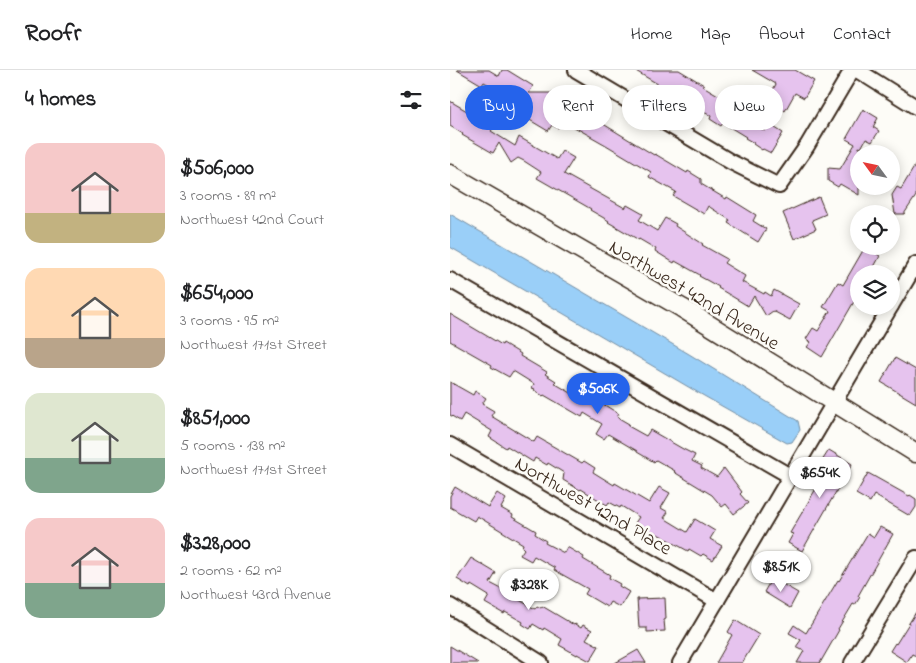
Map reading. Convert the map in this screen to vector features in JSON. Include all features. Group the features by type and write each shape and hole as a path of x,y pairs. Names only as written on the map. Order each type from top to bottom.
{"street":[{"path":"576,70 732,162 778,186 807,146 852,70"},
{"path":"857,70 916,107"},
{"name":"Northwest 42nd Avenue","path":"450,174 682,308 916,453"},
{"path":"900,291 915,266"},
{"path":"450,280 790,476"},
{"path":"680,663 886,315"},
{"name":"Northwest 42nd Place","path":"450,445 717,600"},
{"path":"852,663 916,558"},
{"path":"450,606 541,663"}],"water":[{"path":"450,214 689,354 798,421 800,430 792,442 787,443 450,247"}],"building":[{"path":"457,70 489,70 499,76 502,70 507,70 531,85 489,85 484,82 482,85"},
{"path":"634,70 679,70 704,85 659,85"},
{"path":"752,70 795,70 814,81 804,98 795,93 785,111 783,110 783,85 776,84"},
{"path":"705,87 715,93 715,122 710,119 711,116 705,113"},
{"path":"533,93 543,93 543,128 533,122"},
{"path":"450,101 465,110 465,130 492,130 515,146 519,137 557,159 562,151 574,158 564,174 625,208 627,205 643,214 639,220 657,231 665,218 676,224 675,226 702,245 727,259 724,263 745,276 742,282 771,296 774,290 799,304 790,320 773,311 766,316 754,296 748,306 700,275 675,261 674,263 655,251 656,249 537,178 541,172 524,161 518,158 511,163 499,143 493,153 450,126"},
{"path":"863,109 878,118 873,127 879,131 872,142 866,139 863,145 854,145 846,139"},
{"path":"612,129 654,155 701,179 701,184 756,215 753,221 766,229 758,242 728,223 730,220 708,206 704,214 673,196 676,192 649,177 651,172 580,130"},
{"path":"734,130 778,130 783,133 771,153 762,150"},
{"path":"850,152 850,190 840,184 838,187 828,181 828,168 840,169"},
{"path":"916,164 916,196 904,214 900,214 900,205 894,205 892,195 900,195 901,189"},
{"path":"819,197 826,214 812,220 816,229 794,239 783,213"},
{"path":"860,255 880,256 875,265 855,265"},
{"path":"850,273 850,309 822,357 807,347 811,342 806,339 813,328 818,331 830,311 823,307 838,282 843,285"},
{"path":"450,314 521,354 520,356 547,372 545,374 556,381 554,383 573,394 577,386 596,397 595,399 619,414 617,417 629,424 628,426 646,436 650,430 695,455 692,461 717,477 724,468 742,492 740,494 748,503 734,514 726,504 722,507 712,495 675,471 656,460 654,462 608,434 604,439 596,434 602,424 584,413 582,417 543,396 532,388 534,384 513,371 509,377 450,341"},
{"path":"895,358 916,370 916,403 881,382"},
{"path":"450,382 473,395 475,391 486,398 482,404 494,411 491,416 534,442 537,437 582,463 584,461 595,468 593,472 649,503 659,487 670,493 661,508 668,512 664,518 687,532 695,519 715,531 710,539 722,546 713,560 703,554 701,556 689,549 688,551 635,523 639,517 621,506 620,508 609,502 607,505 563,480 564,473 548,463 547,465 535,458 533,462 507,446 506,448 489,437 492,431 464,414 460,421 450,415"},
{"path":"829,450 852,464 802,551 788,543 793,534 790,533 824,475 822,474 827,465 822,461"},
{"path":"868,473 916,499 916,507 910,516 874,495 870,502 856,494"},
{"path":"455,487 488,507 497,493 506,499 501,508 536,531 535,534 546,541 545,543 564,553 567,547 610,575 609,578 629,592 620,607 610,602 607,607 585,594 588,589 554,570 555,568 534,556 531,561 520,555 524,549 522,547 523,544 477,516 474,521 450,507 450,496"},
{"path":"880,527 893,534 858,596 860,597 855,605 853,604 820,663 797,663 804,651 796,647 801,640 789,633 794,625 806,633 868,533 874,537"},
{"path":"471,558 496,573 490,583 535,609 537,606 541,608 542,606 574,625 581,628 583,625 592,630 586,639 599,646 590,661 559,645 562,639 544,628 543,630 533,624 530,629 522,624 523,622 485,603 489,596 457,579"},
{"path":"772,578 798,593 790,608 764,592"},
{"path":"665,598 665,631 647,632 647,628 639,628 637,599"},
{"path":"916,612 916,656 912,654 907,662 890,651"},
{"path":"735,620 759,635 742,663 716,663 732,635 728,632"},
{"path":"450,646 478,663 450,663"},
{"path":"638,650 646,663 615,663"}]}
